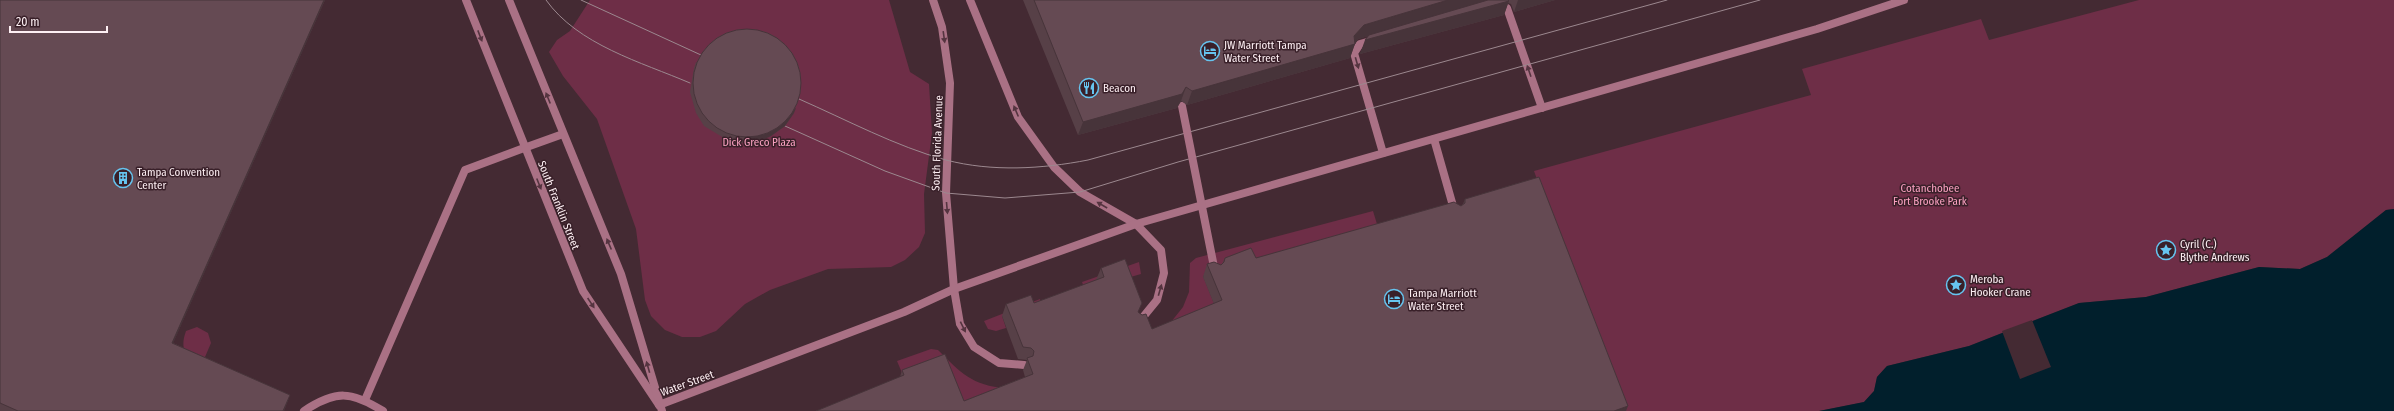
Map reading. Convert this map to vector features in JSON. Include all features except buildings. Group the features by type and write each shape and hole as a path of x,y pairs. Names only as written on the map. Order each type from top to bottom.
{"street":[{"name":"South Franklin Street","path":"466,0 524,148 583,291 661,408"},
{"path":"509,0 621,274 661,408"},
{"name":"South Florida Avenue","path":"932,0 942,27 950,83 946,193 954,289 960,324 974,347 999,363 1024,364"},
{"path":"970,0 1018,117 1054,166 1080,192 1136,224 1161,250 1164,273 1157,300 1139,322"},
{"name":"Water Street","path":"661,408 723,382 904,312 954,289 1136,224 1817,29 1888,2 1904,0"},
{"path":"1490,6 1497,4 1507,8 1542,108"},
{"path":"1383,37 1360,44 1354,53 1383,153"},
{"path":"1182,106 1215,272"},
{"path":"365,400 465,170 563,134"},
{"path":"1434,139 1454,213"},
{"path":"304,411 322,399 346,395 365,400 383,411"}],"green space":[{"name":"Dick Greco Plaza","path":"590,0 889,0 910,72 929,84 932,133 924,194 925,233 919,247 905,260 891,267 828,269 770,290 745,304 716,331 700,337 682,337 665,330 651,316 645,300 636,229 597,119 563,76 549,52 557,40 570,31"},
{"name":"Cotanchobee Fort Brooke Park","path":"2139,0 2394,0 2394,209 2386,210 2327,257 2300,269 2259,267 2146,297 2079,303 1969,346 1887,366 1877,377 1874,391 1864,402 1819,411 1620,411 1534,171 1811,95 1802,69 1981,19 1989,40"},
{"path":"1373,211 1380,234 1203,276 1221,321 1167,327 1183,307 1189,292 1190,263 1196,258"},
{"path":"1139,262 1141,274 1085,290 1082,282"},
{"path":"1040,299 1041,305 1002,316 1006,328 996,331 988,329 984,321"},
{"path":"197,327 208,333 211,343 199,371 185,352 183,343 186,331"},
{"path":"931,349 938,350 960,371 975,381 994,387 1006,388 992,411 905,380 897,361"}],"water":[{"path":"2394,209 2394,411 1819,411 1864,402 1874,391 1877,377 1887,366 1969,346 2079,303 2146,297 2259,267 2300,269 2327,257 2386,210"}],"pier":[{"path":"2032,320 2051,367 2020,379 2002,331"}],"tram line":[{"path":"546,0 559,16 575,29 593,40 631,59 690,83"},
{"path":"581,0 701,55"},
{"path":"799,99 908,148 946,160 963,164 999,168 1035,167 1071,163 1088,160 1667,0"},
{"path":"785,126 885,171 946,193 1005,198 1080,192 1178,162 1760,0"}],"place":[{"name":"JW Marriott Tampa Water Street","path":"1210,51"},
{"name":"Beacon","path":"1089,88"},
{"name":"Tampa Convention Center","path":"123,178"},
{"name":"Cyril (C.) Blythe Andrews","path":"2166,250"},
{"name":"Meroba Hooker Crane","path":"1956,285"},
{"name":"Tampa Marriott Water Street","path":"1394,299"}]}
